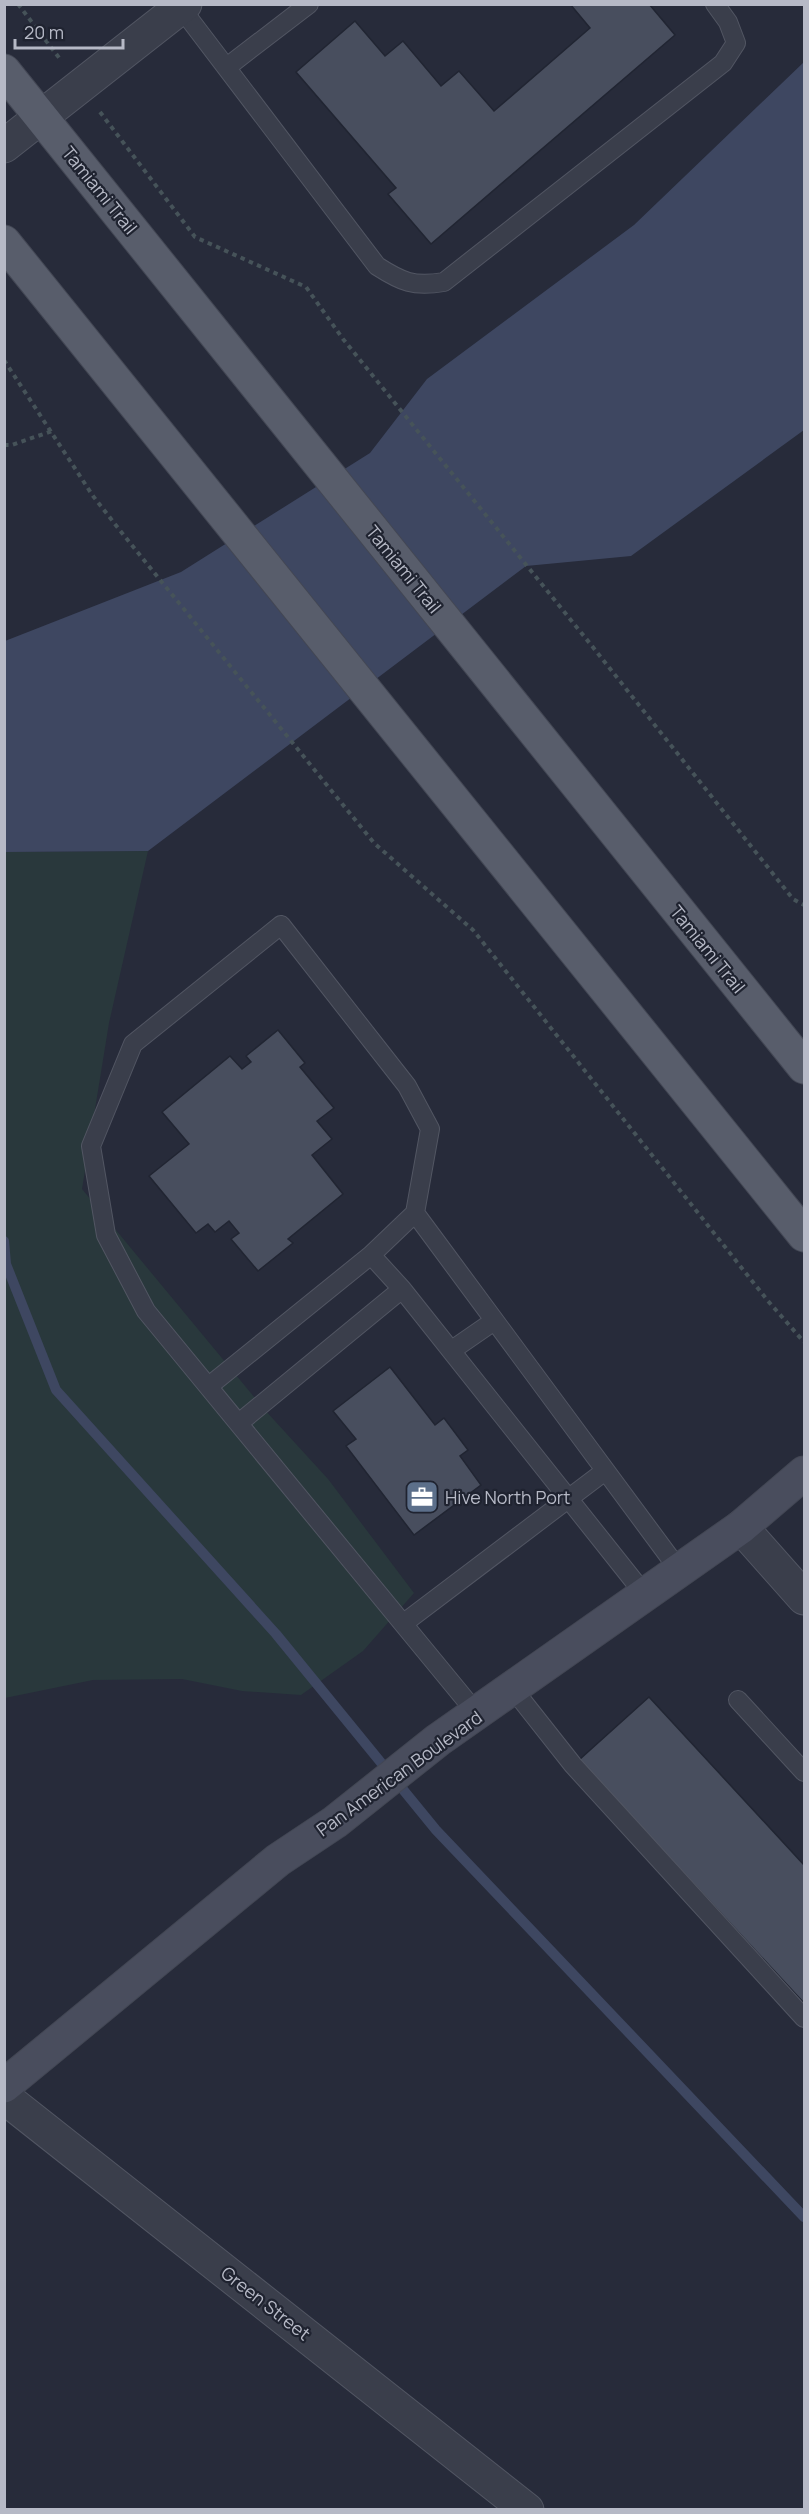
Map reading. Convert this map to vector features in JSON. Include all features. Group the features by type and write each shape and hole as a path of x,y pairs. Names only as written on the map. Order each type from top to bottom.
{"main road":[{"name":"Tamiami Trail","path":"4,71 804,1067"},
{"path":"4,242 804,1235"}],"street":[{"path":"4,146 183,6"},
{"name":"Pan American Boulevard","path":"4,2086 278,1860 335,1821 438,1740 478,1715 741,1527 804,1473"},
{"path":"741,1527 804,1598"},
{"name":"Green Street","path":"4,2097 527,2510"}],"lane":[{"path":"227,67 309,4"},
{"path":"183,6 377,266 400,281 423,285 444,282 723,63 736,44 728,22 715,4"},
{"path":"208,1386 371,1255 415,1213 430,1129 407,1086 281,925 133,1044 92,1146 106,1234 146,1311 478,1715"},
{"path":"415,1213 679,1570"},
{"path":"371,1255 452,1350 645,1595"},
{"path":"239,1423 402,1289"},
{"path":"452,1350 494,1321"},
{"path":"404,1623 605,1471"},
{"path":"513,1689 573,1765 804,2018"},
{"path":"738,1700 804,1772"}],"path":[{"path":"18,4 195,237 306,287 343,339 793,899 804,905"},
{"path":"4,360 93,496 374,843 473,930 768,1301 804,1342"},
{"path":"4,445 52,431"}],"shaded area":[{"path":"148,851 109,1023 82,1189 264,1409 328,1479 414,1593 363,1651 301,1695 242,1691 182,1679 93,1680 5,1698 5,852"}],"water":[{"path":"804,62 804,430 631,556 526,566 148,851 5,852 5,641 181,572 370,453 427,379 634,225"}],"building":[{"path":"570,4 649,4 675,35 431,244 388,194 396,188 296,72 355,21 385,56 403,41 441,86 459,71 494,111 590,28"},
{"path":"278,1030 305,1063 300,1067 334,1108 317,1121 332,1139 312,1155 343,1194 288,1239 293,1243 258,1271 231,1239 239,1233 229,1221 215,1232 208,1224 196,1233 149,1176 189,1144 162,1112 230,1056 242,1069 251,1062 246,1056"},
{"path":"390,1367 435,1425 444,1418 468,1450 460,1456 481,1485 414,1535 346,1446 356,1439 333,1411"},
{"path":"649,1697 804,1865 804,2003 579,1760"}],"waterway":[{"path":"4,1241 6,1264 56,1390 276,1634 436,1830 804,2217"}],"place":[{"name":"Hive North Port","path":"422,1497"}]}
